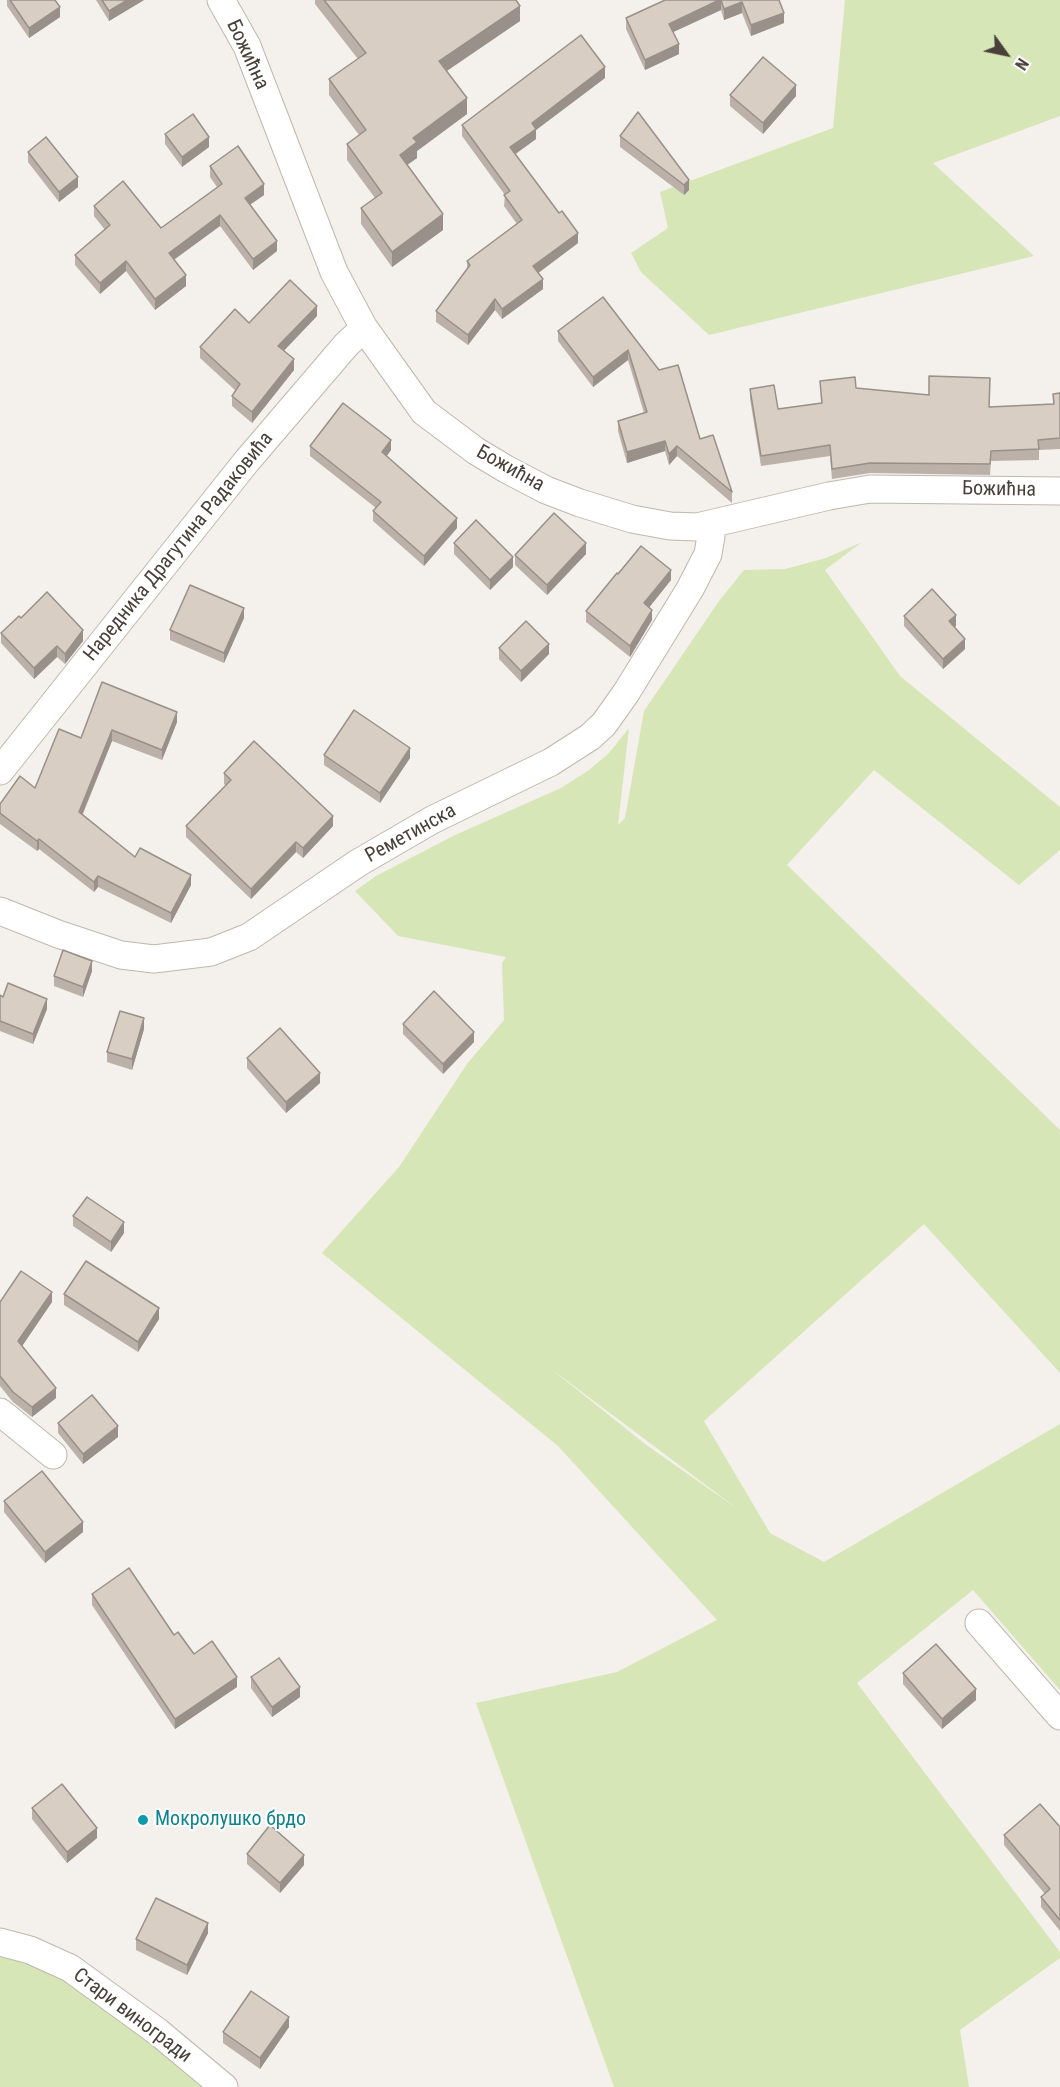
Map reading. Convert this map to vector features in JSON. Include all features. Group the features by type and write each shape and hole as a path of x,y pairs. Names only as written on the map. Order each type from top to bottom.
{"street":[{"name":"Божићна","path":"221,0 247,46 334,272 364,328 424,412 476,451 506,469 546,490 632,519 670,526 697,527 829,495 870,489 1060,490"},
{"name":"Наредника Драгутина Радаковића","path":"0,771 246,462 346,345 364,328"},
{"name":"Реметинска","path":"0,911 121,955 154,959 210,952 249,937 358,863 432,820 551,762 590,737 604,724 626,693 690,589 708,554 710,524"},
{"path":"0,1412 53,1455"},
{"path":"979,1623 1060,1716"},
{"name":"Стари виногради","path":"0,1942 30,1950 70,1968 158,2032 224,2087"}],"green space":[{"path":"845,0 1060,0 1060,116 933,163 1034,256 709,335 641,272 631,253 668,228 660,192 833,128"},
{"path":"862,542 825,570 900,676 1060,807 1060,850 1019,885 874,770 787,865 1060,1130 1060,1373 924,1224 704,1421 770,1533 824,1562 1060,1424 1060,1690 973,1590 857,1683 1060,1952 1060,1958 960,2030 969,2087 614,2087 476,1703 617,1672 717,1620 558,1446 322,1253 399,1167 467,1064 504,1020 502,963 506,957 398,936 355,891 376,876 453,836 561,788 589,770 609,753 629,728 618,825 625,818 644,711 719,601 744,570 785,569 826,558","holes":["550,1368 739,1510 645,1444"]},
{"path":"0,1941 70,1956 229,2087 0,2087"}],"building":[{"path":"10,0 55,0 60,7 29,28"},
{"path":"102,0 127,0 109,11"},
{"path":"324,0 516,0 520,6 439,61 467,98 413,138 417,142 400,155 443,214 392,252 361,208 382,193 347,144 366,130 329,79 366,53"},
{"path":"665,0 719,0 669,24 679,44 645,60 626,18"},
{"path":"721,0 779,0 784,13 751,25 742,2 724,9"},
{"path":"581,35 605,67 532,123 536,129 510,147 559,213 562,211 578,233 533,266 543,279 502,309 495,299 468,335 436,311 470,265 467,261 522,220 504,195 510,191 462,125"},
{"path":"763,57 796,85 763,123 730,95"},
{"path":"638,112 689,180 684,185 620,136"},
{"path":"193,114 209,137 182,157 165,134"},
{"path":"46,137 78,177 59,192 28,152"},
{"path":"238,146 264,184 245,198 277,241 253,259 220,215 169,253 186,275 155,299 126,261 100,283 75,255 110,225 94,206 123,181 161,228 222,184 210,166"},
{"path":"290,280 317,306 278,346 294,359 252,412 232,396 240,384 200,347 235,309 249,323"},
{"path":"603,297 659,370 678,365 700,439 713,435 732,492 677,446 669,454 665,441 627,452 618,421 647,412 628,350 593,377 558,331"},
{"path":"929,376 990,378 989,407 1054,404 1053,394 1060,393 1060,438 1038,440 1039,449 991,451 990,464 870,463 832,469 830,445 761,456 750,389 774,385 778,409 822,403 820,381 855,377 856,388 929,395"},
{"path":"343,403 391,440 382,452 457,518 424,556 373,511 381,502 310,446"},
{"path":"554,513 586,543 547,585 515,555"},
{"path":"476,520 513,557 490,580 454,543"},
{"path":"641,546 671,570 644,603 652,610 630,646 586,611"},
{"path":"190,585 244,608 224,653 170,630"},
{"path":"932,589 956,615 949,621 965,639 943,659 904,616"},
{"path":"47,592 83,630 65,654 57,646 34,668 1,633 19,616 21,618"},
{"path":"526,621 549,644 521,671 499,648"},
{"path":"102,682 177,712 162,750 112,730 79,812 135,857 140,848 191,875 171,913 98,876 94,882 39,839 37,841 0,813 0,804 20,776 35,788 59,729 81,738"},
{"path":"354,710 410,748 380,793 324,755"},
{"path":"254,741 333,816 303,848 296,842 251,889 186,826 231,780 224,773"},
{"path":"63,950 92,961 83,987 54,976"},
{"path":"8,983 47,999 33,1034 0,1021 0,995 3,997"},
{"path":"434,991 474,1032 443,1064 403,1024"},
{"path":"120,1011 144,1018 132,1059 107,1052"},
{"path":"280,1028 320,1073 286,1102 247,1058"},
{"path":"87,1197 124,1222 111,1242 73,1216"},
{"path":"86,1261 159,1308 138,1342 64,1294"},
{"path":"21,1271 52,1292 18,1341 56,1388 32,1407 13,1392 0,1376 0,1302"},
{"path":"92,1395 118,1426 83,1454 58,1423"},
{"path":"42,1471 83,1522 45,1552 4,1501"},
{"path":"129,1568 174,1635 178,1632 194,1654 212,1641 237,1677 175,1719 92,1594"},
{"path":"936,1644 976,1689 942,1719 903,1673"},
{"path":"279,1658 300,1687 272,1707 251,1677"},
{"path":"62,1784 97,1828 67,1852 32,1808"},
{"path":"1040,1804 1060,1827 1060,1920 1041,1897 1050,1889 1004,1835"},
{"path":"270,1825 304,1855 280,1883 247,1854"},
{"path":"156,1898 208,1923 187,1965 136,1939"},
{"path":"251,1991 289,2017 260,2058 223,2032"}],"place":[{"name":"Мокролушко брдо","path":"143,1820"}]}
